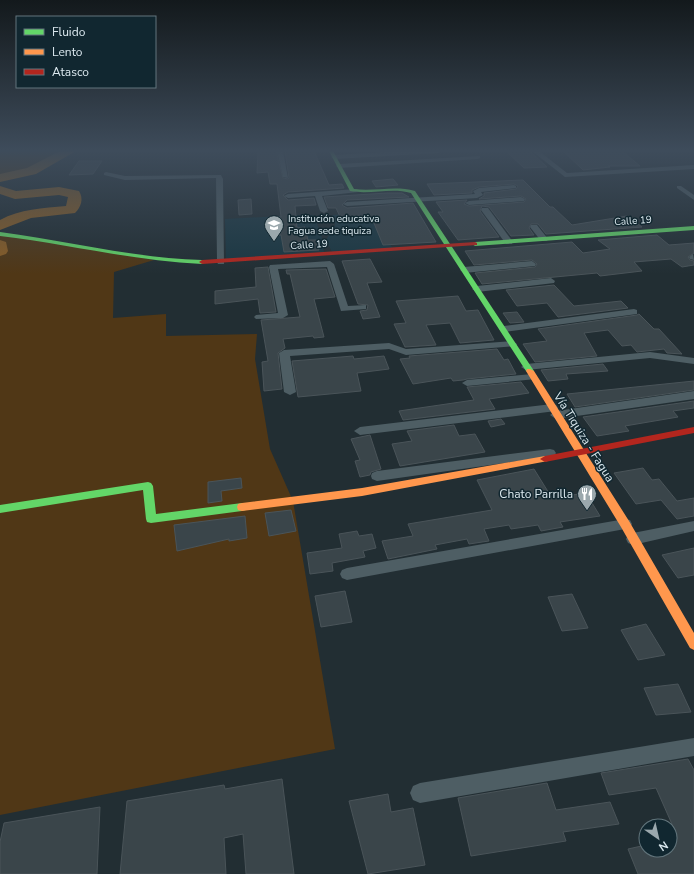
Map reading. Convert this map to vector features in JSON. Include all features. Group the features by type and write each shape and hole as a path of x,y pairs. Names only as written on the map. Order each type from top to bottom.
{"street":[{"path":"220,192 221,262"},
{"path":"288,196 346,192"},
{"name":"Vía Tiquiza - Fagua","path":"412,192 504,329 532,377 580,451 625,524 694,644"},
{"path":"420,203 477,196 479,195 477,192"},
{"path":"686,192 694,198"},
{"path":"318,194 324,211"},
{"path":"344,196 349,207 521,199"},
{"path":"685,199 694,198"},
{"path":"485,210 509,242"},
{"path":"534,227 544,239"},
{"name":"Calle 19","path":"5,234 154,260 173,262 221,262 307,261 448,246 694,228"},
{"path":"259,317 283,315 273,267 307,261 330,264 344,309 363,307"},
{"path":"464,270 532,264"},
{"path":"477,289 551,281"},
{"path":"504,329 634,312"},
{"path":"290,392 284,353 389,346 395,347 400,352 406,352 512,344"},
{"path":"526,367 650,355 694,361"},
{"path":"467,384 532,377"},
{"path":"360,432 554,412 694,395"},
{"path":"0,509 148,486 151,519 362,492 694,430"},
{"path":"377,476 580,451"},
{"path":"347,574 625,524"},
{"path":"633,539 694,526"},
{"path":"420,792 694,747"}],"shaded area":[{"path":"371,212 393,249 332,252 326,240 335,225 332,215"},
{"name":"Institución educativa Fagua sede tiquiza","path":"313,215 321,233 324,252 226,259 225,219"},
{"path":"0,234 154,260 114,272 113,318 166,314 166,336 257,334 255,359 270,449 293,501 335,749 0,815"}],"building":[{"path":"278,192 291,192 283,195 288,200 314,198 316,205 295,206 297,228 305,227 308,240 316,240 319,250 284,252 281,235 279,235 277,217 281,217"},
{"path":"432,192 472,192 472,193 434,195"},
{"path":"535,192 550,207 553,207 572,225 627,216 642,227 546,234 538,224 531,224 529,228 534,235 511,236 489,207 482,206 480,211 499,237 458,240 438,212 443,212 436,202 467,200 464,204 469,206 524,202 526,199 521,196 479,199 484,196 484,193"},
{"path":"402,193 409,197 347,200 342,205 347,208 413,203 436,242 383,245 371,216 341,219 336,208 328,208 324,197"},
{"path":"251,199 252,214 239,215 238,200"},
{"path":"657,235 669,245 694,243 694,253 688,257 690,260 694,261 694,265 682,267 671,259 634,262 642,271 600,276 597,273 482,284 475,273 535,267 537,264 532,260 474,265 465,251 572,242 583,253 610,249 598,240"},
{"path":"370,259 382,282 367,283 380,317 363,319 360,311 367,310 368,305 358,304 342,261"},
{"path":"268,267 276,312 260,313 258,299 215,304 215,291 256,287 255,268"},
{"path":"326,269 335,297 314,299 324,337 314,338 313,336 283,339 285,348 278,353 282,389 264,391 262,362 268,361 261,320 300,317 290,274 287,274 286,270"},
{"path":"554,285 574,306 621,301 628,308 558,317 547,303 517,306 506,290"},
{"path":"458,296 466,311 478,310 494,340 460,343 450,323 426,325 436,345 405,347 394,324 406,323 396,301"},
{"path":"517,312 524,322 510,323 503,313"},
{"path":"639,314 654,329 659,329 682,354 667,353 664,349 637,352 631,345 622,346 608,330 584,333 597,356 535,362 523,344 547,341 538,329"},
{"path":"497,349 504,360 508,359 516,374 453,381 451,378 413,384 400,359 410,358 409,356"},
{"path":"353,356 354,359 384,356 389,369 357,373 361,391 298,397 292,361"},
{"path":"603,364 608,371 566,374 568,379 548,381 541,370"},
{"path":"694,381 694,390 575,407 567,394"},
{"path":"521,382 529,393 489,399 495,409 403,420 399,411 474,400 467,387"},
{"path":"694,401 694,408 673,411 678,417 625,426 629,431 597,436 583,417"},
{"path":"501,419 505,424 491,427 488,421"},
{"path":"454,425 459,436 475,434 485,452 400,466 392,444 412,441 407,431"},
{"path":"370,435 381,469 371,472 370,475 360,477 355,461 360,460 351,439"},
{"path":"643,468 652,480 659,479 677,501 694,498 694,516 677,519 661,500 636,504 614,473"},
{"path":"534,469 552,498 586,493 600,516 560,522 563,527 541,531 538,525 511,529 509,525 484,529 489,541 469,544 467,539 435,545 437,549 388,559 382,541 413,536 408,524 492,510 477,480"},
{"path":"241,478 242,488 221,491 222,501 208,503 208,482"},
{"path":"291,510 296,531 269,536 265,513"},
{"path":"245,516 247,538 229,541 229,539 177,551 174,525"},
{"path":"357,531 359,536 372,534 376,548 363,551 365,557 332,563 333,571 310,574 307,553 342,548 339,534"},
{"path":"694,548 694,575 678,578 662,555"},
{"path":"345,591 352,622 321,627 315,596"},
{"path":"572,594 588,628 562,631 548,597"},
{"path":"646,624 665,655 638,660 621,630"},
{"path":"678,684 691,712 656,715 644,688"},
{"path":"688,759 694,770 694,874 638,874 628,849 638,847 638,858 678,858 678,818 669,818 656,788 609,795 601,773"},
{"path":"282,779 294,874 246,874 243,834 224,838 226,874 120,874 127,801 224,785 225,789"},
{"path":"547,783 556,810 610,802 619,824 563,832 566,841 471,856 458,798"},
{"path":"388,794 391,812 413,808 425,865 368,874 349,801"},
{"path":"100,807 97,874 0,874 0,842 4,823"}],"waterway":[{"path":"5,192 15,195 50,192"},
{"path":"0,226 13,219 30,214 70,210 73,207 75,197 74,194 63,192"},
{"path":"0,245 0,251"}],"traffic: fast":[{"path":"412,192 530,371"},
{"path":"475,244 694,228"},
{"path":"0,234 51,241 151,259 202,262"},
{"path":"0,509 148,486 151,519 242,507"}],"traffic: slow":[{"path":"530,371 625,524 694,644"},
{"path":"242,507 362,492 545,459"}],"traffic: jam":[{"path":"202,262 475,244"},
{"path":"545,459 694,430"}],"place":[{"name":"Institución educativa Fagua sede tiquiza","path":"274,242"},
{"name":"Chato Parrilla","path":"587,511"}]}
